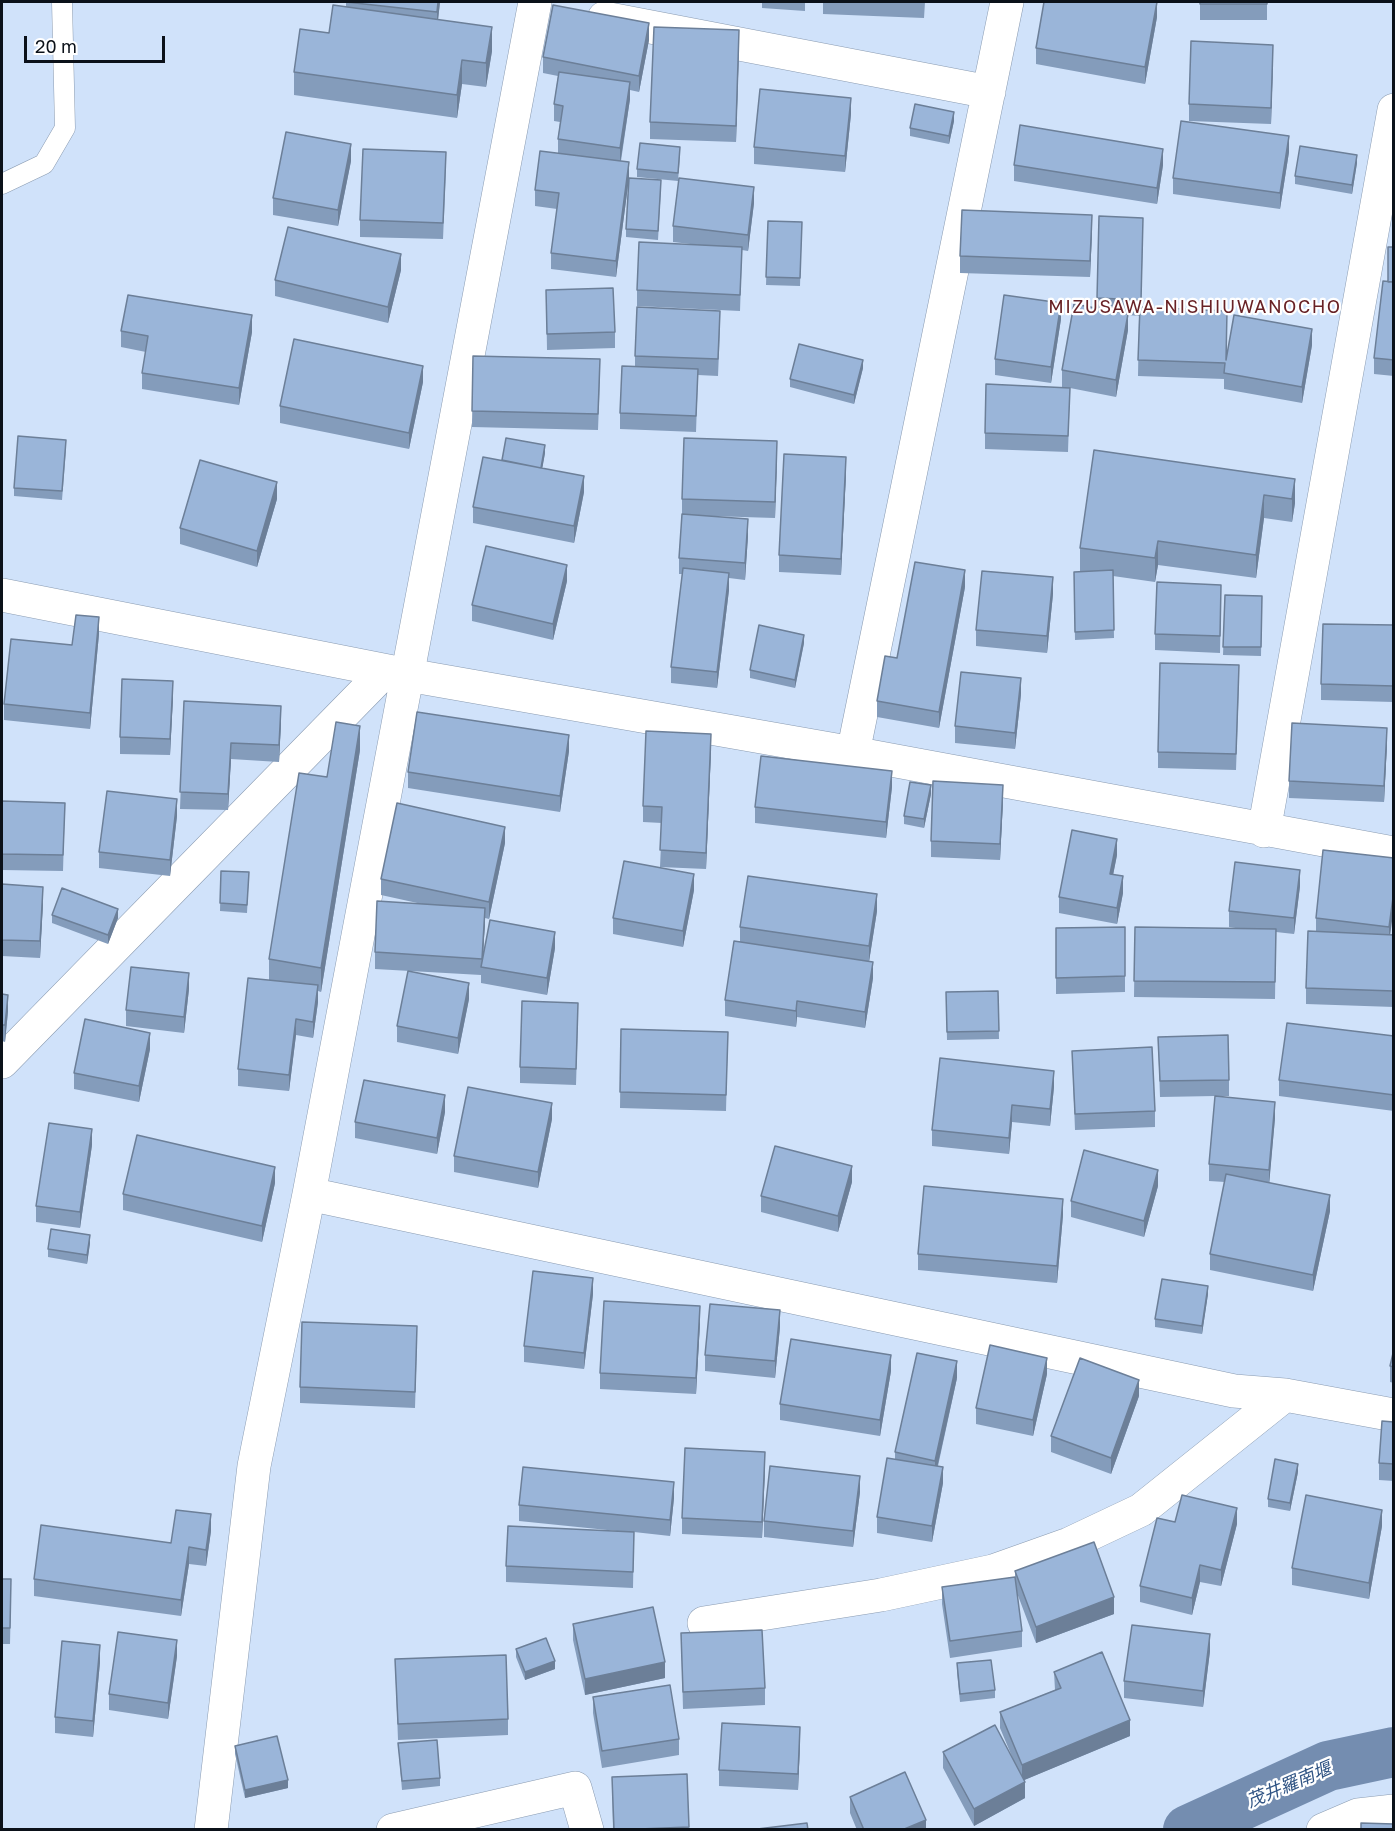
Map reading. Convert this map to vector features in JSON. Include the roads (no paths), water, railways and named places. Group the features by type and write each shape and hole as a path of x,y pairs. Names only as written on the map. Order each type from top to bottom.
{"street":[{"path":"853,753 1007,2"},
{"path":"211,1830 254,1466 309,1194 397,673 549,7 988,92"},
{"path":"1264,831 1394,110"},
{"path":"2,595 397,673 853,753 1264,831 1394,853"},
{"path":"2,1062 397,673"},
{"path":"309,1194 1234,1391 1285,1395 1394,1415"},
{"path":"704,1623 881,1595 982,1573 1069,1544 1141,1510 1285,1395"},
{"path":"393,1830 575,1788 586,1830"},
{"path":"1323,1830 1358,1815 1394,1811"}],"lane":[{"path":"2,184 44,164 64,128 62,2"}],"waterway":[{"name":"茂井羅南堰","path":"1188,1830 1328,1766 1394,1752"}],"district":[{"name":"MIZUSAWA-NISHIUWANOCHO","path":"1195,307"}]}
